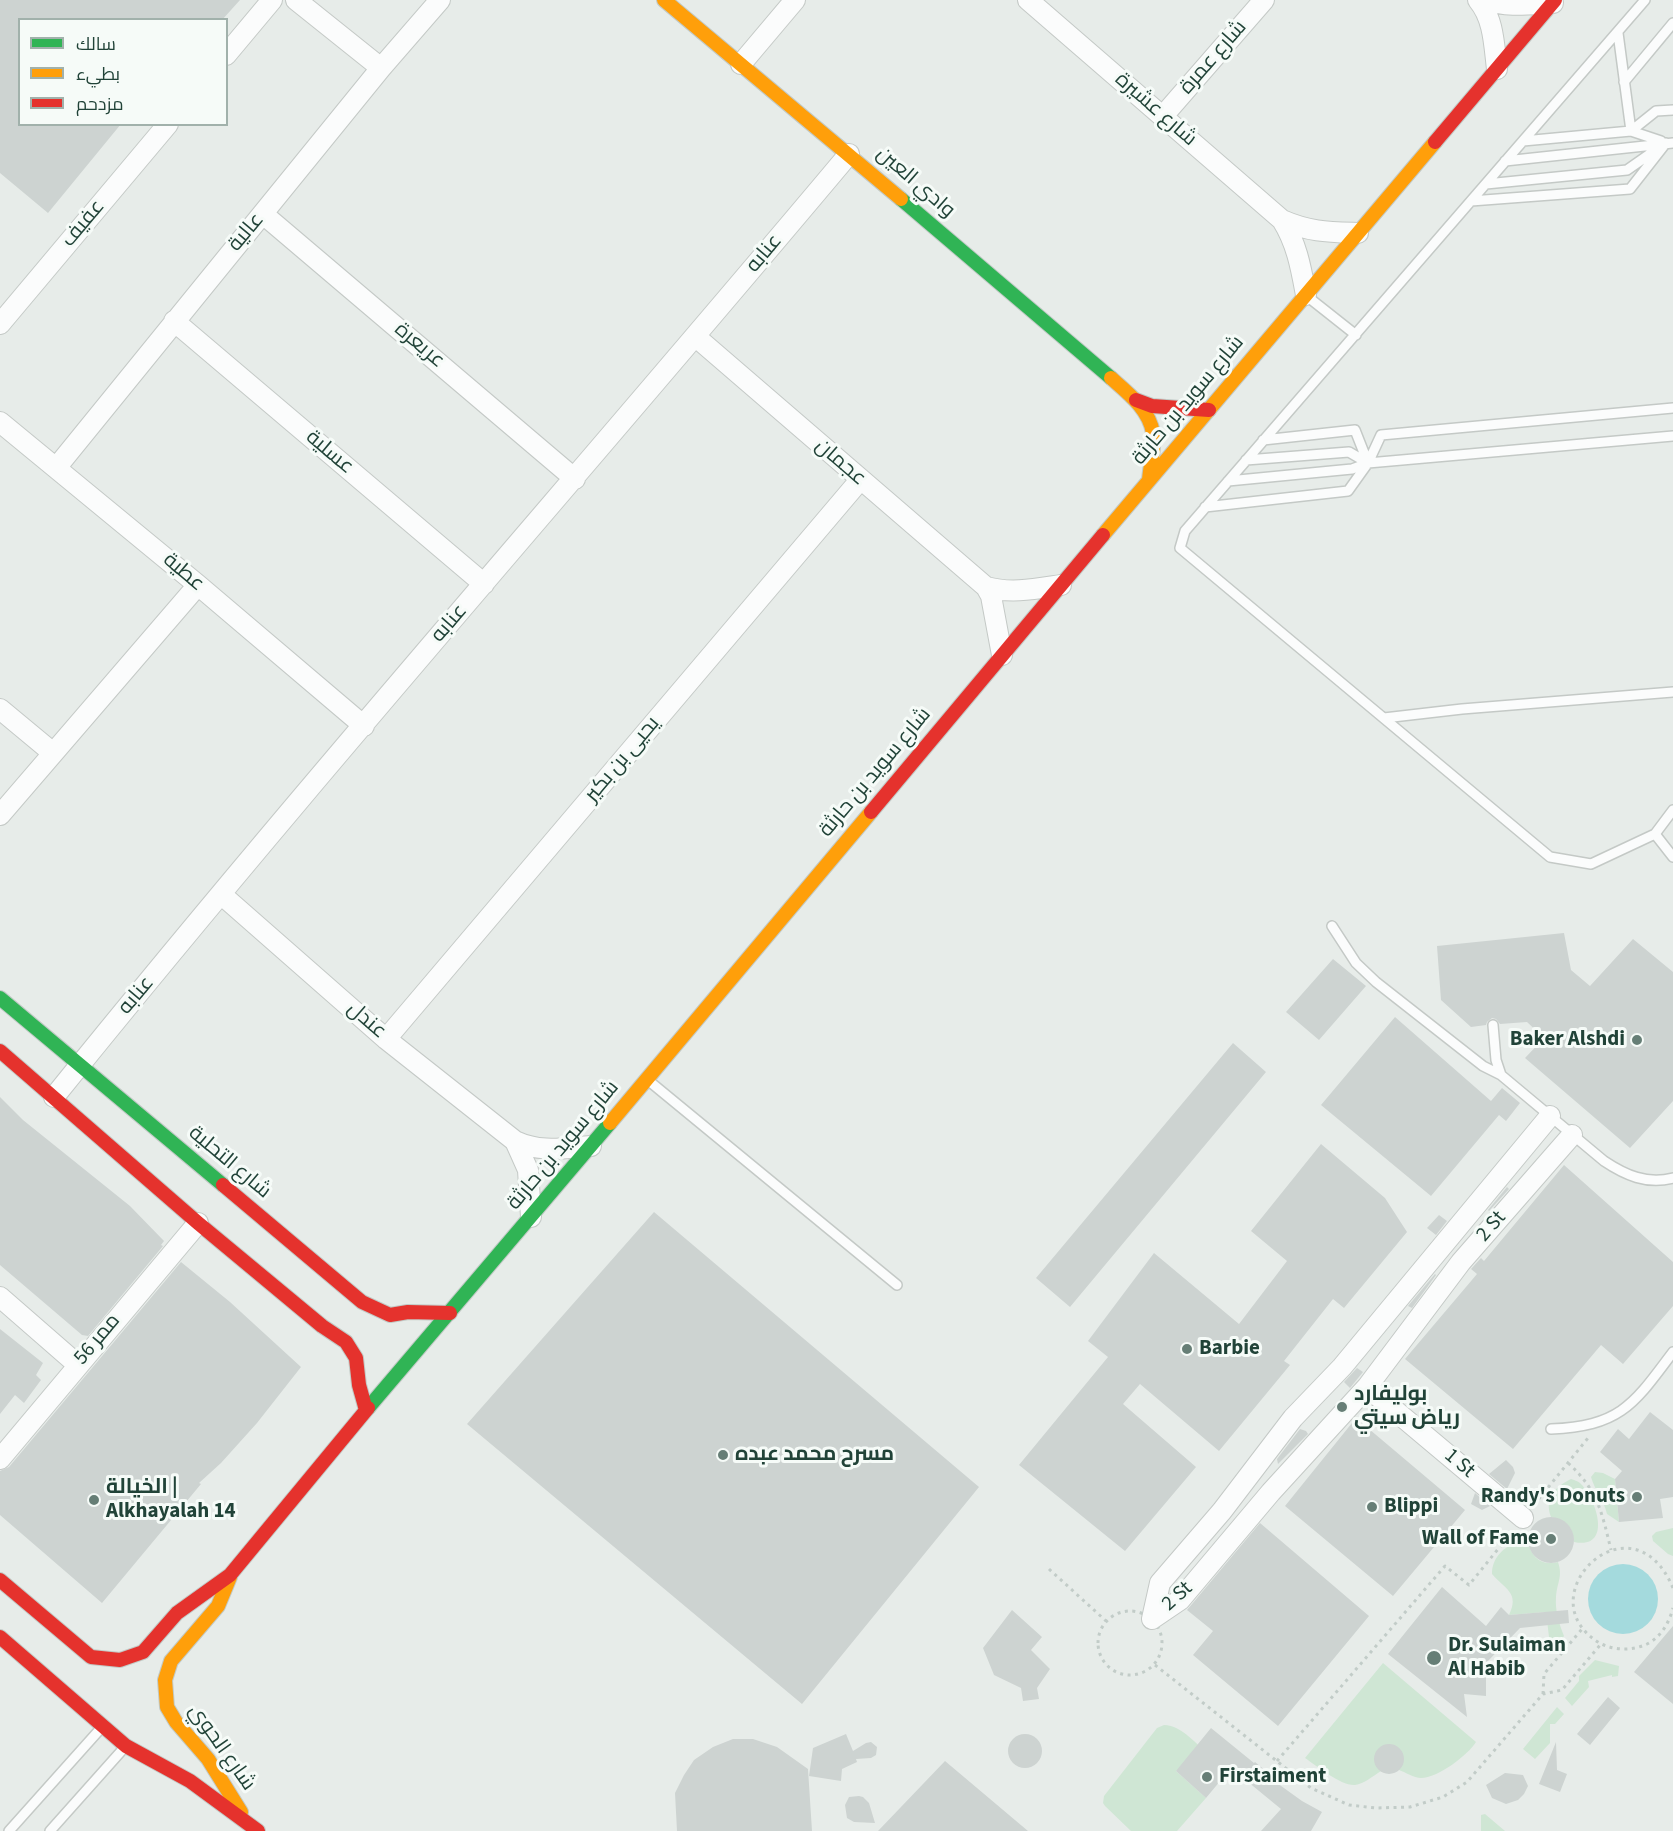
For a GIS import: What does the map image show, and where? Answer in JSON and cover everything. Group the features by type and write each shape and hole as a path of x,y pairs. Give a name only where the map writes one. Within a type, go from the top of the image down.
{"street":[{"path":"228,53 272,0"},
{"path":"296,0 381,68"},
{"name":"عالية","path":"56,468 381,68 440,0"},
{"name":"وادي العين","path":"664,0 849,154 1136,400 1153,433 1149,480"},
{"path":"741,64 795,0"},
{"name":"شارع عشيرة","path":"1028,0 1282,220 1301,229 1358,233"},
{"name":"شارع عمرة","path":"1163,116 1264,0"},
{"path":"1478,0 1486,9 1491,26 1497,69"},
{"path":"1487,0 1510,5 1554,1"},
{"name":"شارع سويد بن حارثة","path":"230,1575 366,1410 591,1146 1554,1"},
{"name":"عفيف","path":"0,324 166,126"},
{"name":"عنابه","path":"54,1097 364,726 849,154"},
{"name":"عريعرة","path":"263,214 575,478"},
{"name":"شارع عشيرة","path":"1282,220 1299,255 1306,295"},
{"name":"عسلية","path":"174,321 484,584"},
{"name":"عجمان","path":"696,337 986,587"},
{"name":"وادي العين","path":"1136,400 1160,408 1209,410"},
{"name":"عطية","path":"0,422 198,585 364,726"},
{"name":"يحيى بن بكير","path":"386,1040 860,480"},
{"path":"0,815 198,585"},
{"path":"986,587 1000,591 1015,591 1061,585"},
{"path":"986,587 992,596 1002,655"},
{"path":"0,709 52,753"},
{"name":"عندل","path":"222,895 386,1040 515,1141 530,1148 544,1150 591,1146"},
{"name":"شارع التحلية","path":"0,998 362,1302 390,1315 408,1312 450,1313"},
{"path":"0,1051 198,1223 322,1326 346,1342 356,1358 359,1385 366,1410"},
{"name":"2 St","path":"1152,1619 1160,1583 1232,1498 1293,1418 1368,1336 1550,1116"},
{"name":"2 St","path":"1152,1619 1180,1600 1252,1514 1367,1387 1468,1254 1572,1135"},
{"name":"عندل","path":"515,1141 528,1170 531,1217"},
{"name":"ممر 56","path":"0,1459 198,1223"},
{"path":"1449,1239 1468,1254"},
{"path":"0,1297 78,1365"},
{"path":"1368,1336 1392,1354"},
{"name":"1 St","path":"1367,1387 1523,1518"},
{"path":"1316,1394 1341,1416"},
{"path":"1232,1498 1252,1514"},
{"path":"0,1580 92,1656 120,1660 143,1652 177,1613 230,1575"},
{"name":"شارع الحوي","path":"230,1575 218,1606 171,1661 165,1680 167,1707 176,1722 208,1759 246,1821"},
{"name":"شارع الحوي","path":"0,1637 126,1746 190,1781 258,1831"}],"lane":[{"path":"1645,0 1205,507 1185,531 1180,548 1550,857 1591,864 1655,834 1673,810"},
{"path":"1624,82 1673,23"},
{"path":"1618,33 1631,131"},
{"path":"1631,131 1656,111 1673,110"},
{"path":"1523,141 1631,131 1670,143"},
{"path":"1505,161 1670,143"},
{"path":"1486,184 1627,170 1670,143"},
{"path":"1471,201 1630,189 1670,143"},
{"path":"1306,295 1356,335"},
{"path":"1205,507 1348,491 1368,463 1381,435 1673,408"},
{"path":"1263,440 1355,430 1368,463"},
{"path":"1228,481 1352,469 1368,463 1673,436"},
{"path":"1246,460 1349,452 1368,463"},
{"path":"1384,718 1462,709 1673,692"},
{"path":"1655,834 1673,857"},
{"path":"1332,926 1356,963 1376,982 1483,1066 1501,1075 1621,1173 1650,1180 1673,1178"},
{"path":"1493,1025 1496,1060 1501,1075"},
{"path":"647,1079 897,1285"},
{"path":"1551,1429 1578,1428 1610,1418 1626,1409 1641,1394 1673,1352"},
{"path":"9,1831 103,1726"},
{"path":"50,1831 126,1746"}],"path":[{"path":"1568,1463 1582,1475 1600,1504 1611,1550"},
{"path":"1673,1588 1667,1573 1657,1561 1643,1552 1627,1549 1611,1550 1596,1557 1584,1568 1576,1582 1574,1598 1576,1614 1583,1628 1601,1644 1617,1649 1633,1649 1648,1644 1661,1634 1670,1620 1673,1608"},
{"path":"1277,1761 1445,1566 1468,1585"},
{"path":"1049,1569 1106,1621"},
{"path":"1124,1611 1134,1611 1152,1619 1162,1636 1163,1646 1161,1656 1155,1665 1138,1675 1128,1676 1109,1668 1102,1660 1098,1650 1100,1630 1106,1621 1124,1611"},
{"path":"1543,1694 1544,1674 1583,1628"},
{"path":"1155,1665 1311,1788 1348,1804 1376,1808 1410,1807 1443,1797 1467,1782 1543,1694 1562,1690 1601,1644"}],"green space":[{"path":"1595,1472 1615,1479 1619,1522 1607,1514 1591,1477"},
{"path":"1571,1479 1579,1482 1586,1490 1596,1511 1598,1531 1594,1538 1586,1542 1574,1542 1568,1525 1551,1517 1549,1510 1552,1494"},
{"path":"1673,1528 1673,1556 1653,1541 1652,1536 1656,1532"},
{"path":"1518,1542 1528,1543 1538,1560 1547,1563 1558,1562 1560,1576 1556,1607 1564,1636 1554,1650 1549,1637 1546,1612 1509,1615 1512,1608 1512,1596 1492,1574 1499,1554"},
{"path":"1595,1660 1619,1666 1618,1676 1612,1677 1612,1675 1588,1681 1589,1687 1572,1706 1565,1698 1579,1681 1579,1676"},
{"path":"1383,1663 1476,1742 1452,1765 1428,1777 1418,1778 1399,1770 1390,1773 1381,1771 1362,1783 1349,1784 1329,1775 1305,1758"},
{"path":"1557,1707 1564,1714 1555,1724 1550,1724 1550,1743 1535,1759 1523,1749"},
{"path":"1164,1725 1183,1732 1211,1757 1176,1771 1206,1798 1177,1831 1131,1831 1105,1806 1104,1796 1157,1728"},
{"path":"1485,1814 1505,1831 1481,1831 1481,1815"}],"water":[{"path":"1623,1564 1636,1567 1648,1574 1655,1586 1658,1599 1655,1612 1648,1624 1636,1631 1623,1634 1610,1631 1598,1624 1591,1612 1588,1599 1591,1586 1598,1574 1610,1567"}],"building":[{"path":"0,0 240,0 224,18 18,18 18,126 119,126 48,213 0,173"},
{"path":"1564,933 1571,970 1590,986 1633,939 1673,972 1673,1101 1630,1148 1525,1058 1544,1038 1527,1022 1500,1024 1492,1018 1486,1025 1471,1027 1441,1000 1437,946"},
{"path":"1333,959 1366,986 1319,1040 1286,1012"},
{"path":"1395,1017 1491,1101 1502,1088 1520,1103 1506,1121 1499,1115 1431,1196 1321,1105"},
{"path":"1233,1043 1266,1072 1070,1307 1036,1278"},
{"path":"0,1097 23,1120 130,1206 164,1241 161,1245 163,1246 88,1336 82,1335 0,1265"},
{"path":"1321,1144 1385,1198 1407,1232 1344,1308 1333,1299 1284,1361 1290,1365 1219,1451 1140,1384 1123,1404 1196,1467 1125,1551 1019,1465 1108,1357 1088,1341 1154,1253 1239,1324 1287,1261 1251,1231"},
{"path":"1564,1165 1673,1262 1673,1306 1623,1364 1601,1345 1513,1449 1405,1359 1477,1274 1471,1269 1481,1258 1484,1261"},
{"path":"1507,1187 1509,1189 1489,1211 1488,1210"},
{"name":"مسرح محمد عبده","path":"654,1212 979,1487 802,1704 467,1424"},
{"path":"1439,1215 1447,1221 1436,1235 1427,1228"},
{"path":"181,1262 230,1302 301,1367 257,1423 221,1463 199,1483 201,1484 102,1603 0,1515 0,1471 9,1467"},
{"path":"1435,1274 1412,1308 1408,1306"},
{"path":"0,1329 43,1363 36,1375 41,1380 24,1403 15,1395 0,1414"},
{"path":"1357,1368 1363,1372 1350,1388 1344,1382"},
{"path":"1650,1412 1673,1430 1673,1497 1660,1499 1663,1518 1619,1522 1615,1479 1622,1471 1600,1452 1618,1429 1629,1439"},
{"path":"1356,1418 1465,1510 1393,1596 1285,1506"},
{"path":"1300,1429 1308,1434 1278,1464 1277,1459"},
{"path":"1506,1460 1515,1473 1507,1489 1489,1474"},
{"path":"1475,1493 1490,1506 1482,1510 1471,1504"},
{"name":"Wall of Fame","path":"1551,1517 1567,1524 1574,1540 1567,1556 1551,1563 1535,1556 1528,1540 1535,1524"},
{"path":"1260,1523 1369,1616 1278,1726 1193,1655 1213,1631 1187,1610"},
{"path":"1442,1587 1486,1626 1501,1607 1509,1615 1568,1610 1569,1623 1520,1628 1486,1663 1486,1696 1464,1694 1467,1717 1388,1654"},
{"path":"1012,1610 1042,1637 1031,1650 1050,1669 1037,1688 1039,1699 1023,1701 1021,1688 994,1675 983,1648"},
{"path":"1673,1626 1673,1704 1634,1672"},
{"path":"1608,1697 1620,1708 1590,1745 1577,1734"},
{"path":"1211,1728 1272,1776 1270,1778 1322,1812 1311,1831 1261,1831 1281,1809 1231,1768 1206,1798 1176,1771"},
{"path":"846,1734 853,1751 871,1742 877,1747 876,1755 871,1758 856,1759 857,1762 842,1769 841,1781 809,1776 813,1748"},
{"path":"1025,1734 1037,1739 1042,1751 1037,1763 1025,1768 1013,1763 1008,1751 1013,1739"},
{"path":"733,1739 753,1739 777,1747 808,1769 812,1831 677,1831 675,1793 684,1775 694,1760 713,1747"},
{"path":"1556,1742 1557,1770 1567,1774 1560,1792 1539,1784"},
{"path":"1389,1744 1399,1749 1404,1759 1399,1769 1389,1774 1379,1769 1374,1759 1379,1749"},
{"path":"945,1761 1028,1831 878,1831"},
{"path":"1505,1773 1523,1775 1528,1786 1518,1800 1506,1804 1492,1798 1486,1785"},
{"path":"859,1796 869,1803 875,1823 854,1822 847,1818 845,1805 849,1797"}],"traffic: fast":[{"path":"901,199 1111,378"},
{"path":"0,998 223,1185"},
{"path":"368,1408 610,1123"}],"traffic: slow":[{"path":"664,0 901,199"},
{"path":"1103,535 1435,142"},
{"path":"1111,378 1137,402 1151,424 1153,444 1149,480"},
{"path":"610,1123 871,812"},
{"path":"230,1577 218,1606 171,1661 165,1680 167,1707 176,1722 208,1759 241,1812"}],"traffic: jam":[{"path":"1435,142 1555,0"},
{"path":"1136,400 1152,406 1209,410"},
{"path":"871,812 1103,535"},
{"path":"0,1051 198,1223 322,1326 346,1342 356,1358 359,1385 366,1410"},
{"path":"223,1185 362,1302 390,1315 408,1312 450,1313"},
{"path":"0,1580 91,1657 120,1660 143,1652 177,1613 230,1575 368,1408"},
{"path":"0,1637 126,1746 190,1781 258,1831"}],"place":[{"name":"Baker Alshdi","path":"1637,1040"},
{"name":"Barbie","path":"1187,1349"},
{"name":"بوليفارد رياض سيتي","path":"1342,1407"},
{"name":"مسرح محمد عبده","path":"723,1455"},
{"name":"Randy's Donuts","path":"1637,1497"},
{"name":"الخيالة | Alkhayalah 14","path":"94,1500"},
{"name":"Blippi","path":"1372,1507"},
{"name":"Wall of Fame","path":"1551,1539"},
{"name":"Dr. Sulaiman Al Habib","path":"1434,1658"},
{"name":"Firstaiment","path":"1207,1777"}]}
